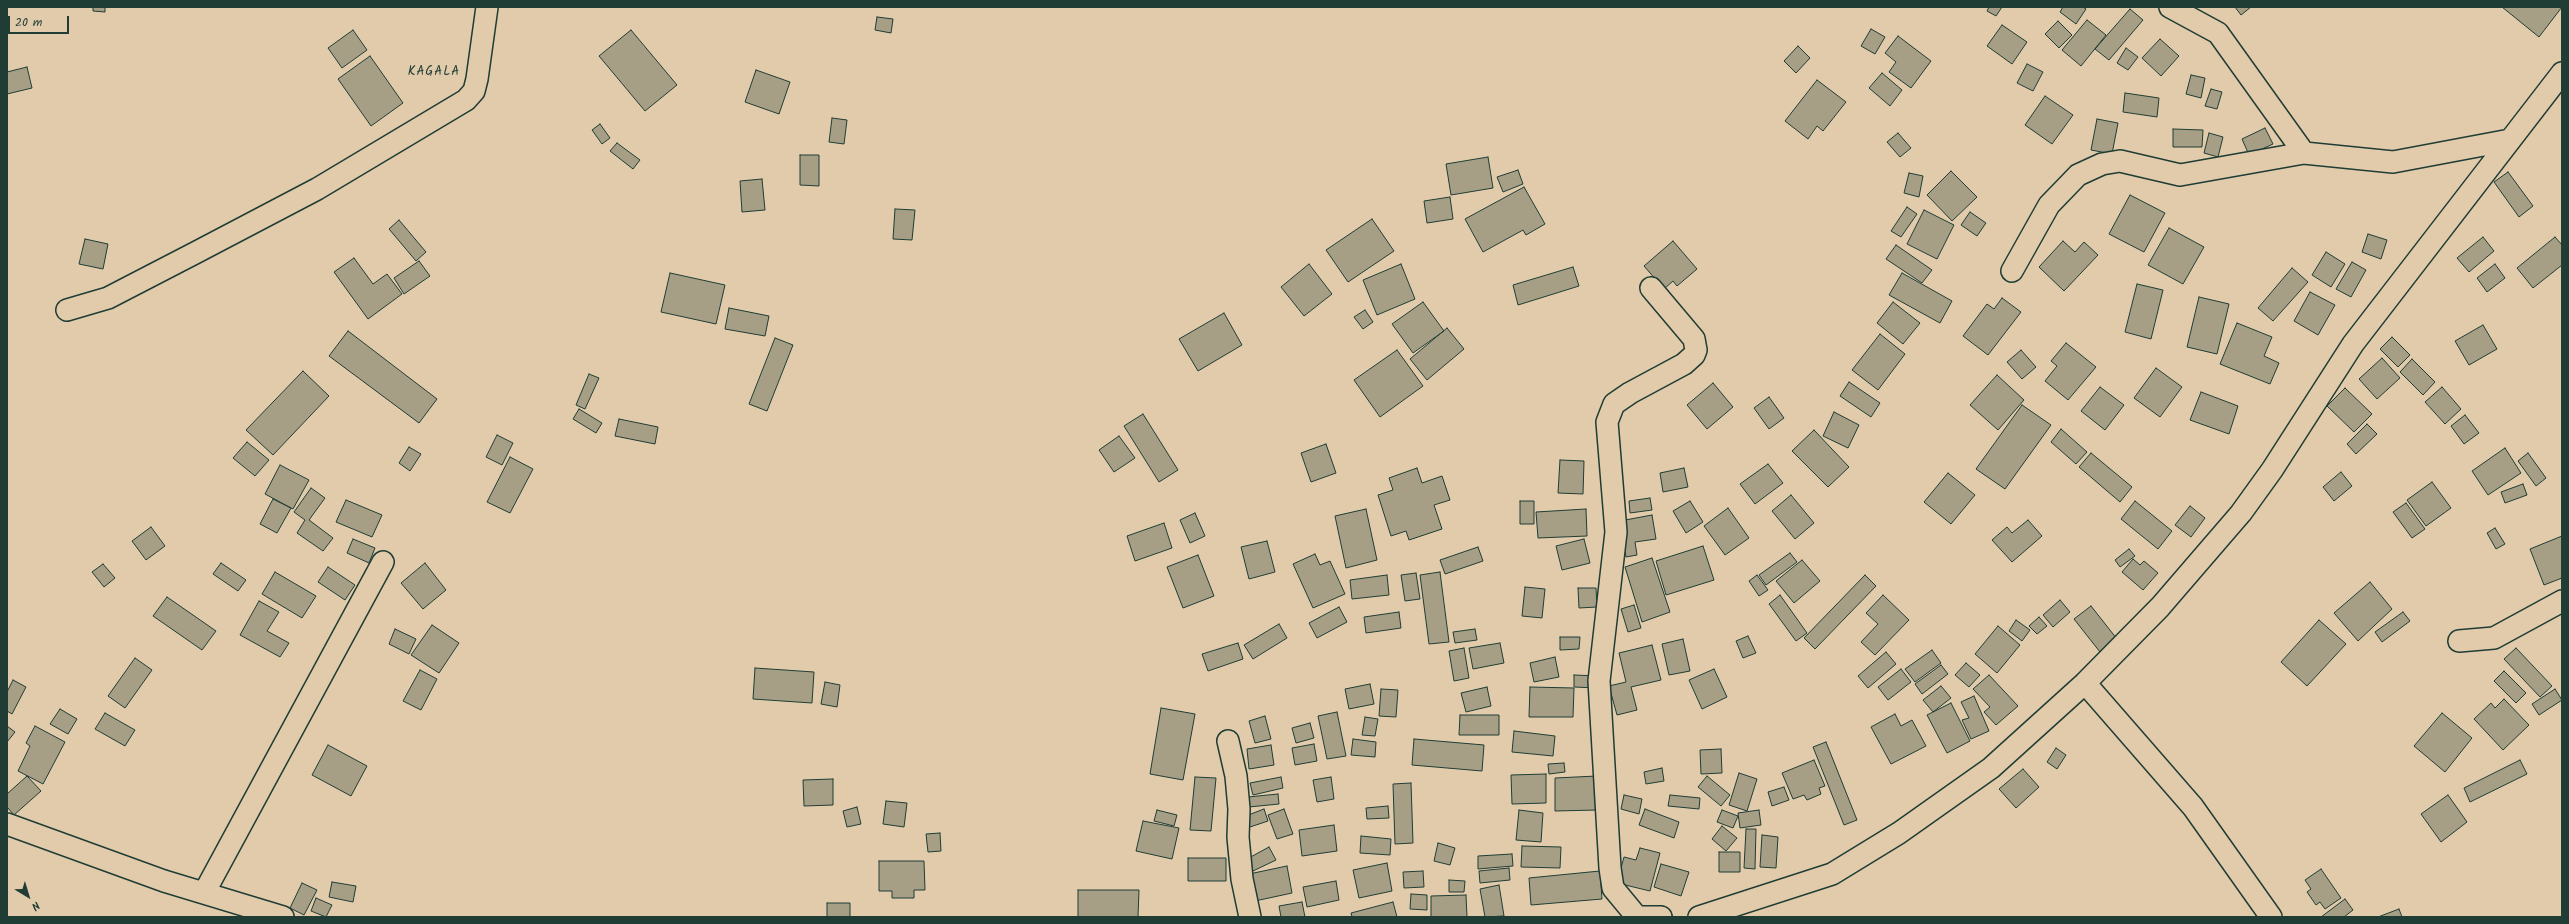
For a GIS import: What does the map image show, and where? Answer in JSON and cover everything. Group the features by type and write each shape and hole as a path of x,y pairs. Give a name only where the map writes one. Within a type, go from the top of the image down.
{"street":[{"path":"67,310 108,298 316,189 466,100 474,91 477,79 487,7"},
{"path":"2170,7 2218,33 2304,152"},
{"path":"1698,917 1839,870 1899,833 1991,768 2085,683 2160,607 2241,513 2272,470 2353,344 2562,73"},
{"path":"2012,271 2049,205 2078,175 2102,164 2120,161 2180,175 2304,152 2393,162 2510,140"},
{"path":"1651,288 1694,339 1696,350 1694,355 1684,364 1630,393 1614,404 1607,422 1616,532 1599,681 1610,868 1613,888 1636,917 1661,917"},
{"path":"204,893 383,562"},
{"path":"2459,641 2494,638 2562,601"},
{"path":"2085,683 2193,807 2271,917"},
{"path":"1228,740 1236,776 1241,872 1250,917"},
{"path":"7,824 204,893 283,917"}],"building":[{"path":"93,7 105,7 105,12 93,11"},
{"path":"1989,7 2002,7 1996,16 1987,11"},
{"path":"2063,7 2083,7 2086,9 2076,24 2060,12"},
{"path":"2235,7 2251,7 2241,15"},
{"path":"2502,7 2562,7 2539,37"},
{"path":"2130,9 2143,20 2109,60 2095,49"},
{"path":"877,17 893,19 891,33 875,30"},
{"path":"2087,20 2106,35 2081,66 2062,50"},
{"path":"2058,21 2072,35 2059,48 2045,34"},
{"path":"2002,25 2027,42 2012,64 1987,46"},
{"path":"1871,29 1885,37 1875,54 1861,46"},
{"path":"353,30 367,50 342,68 328,48"},
{"path":"631,30 677,85 645,111 599,56"},
{"path":"1898,36 1931,61 1911,88 1889,72 1896,62 1885,53"},
{"path":"2160,39 2179,56 2161,76 2142,58"},
{"path":"1798,46 1810,58 1796,73 1784,61"},
{"path":"2126,48 2138,57 2128,70 2117,63"},
{"path":"370,56 403,103 371,126 338,79"},
{"path":"2027,64 2043,72 2033,91 2017,83"},
{"path":"27,67 32,88 7,94 7,72"},
{"path":"756,70 790,82 779,114 745,102"},
{"path":"1882,73 1902,90 1890,106 1869,88"},
{"path":"2191,75 2205,78 2201,98 2186,94"},
{"path":"1817,80 1846,102 1823,131 1817,126 1808,139 1785,121"},
{"path":"2211,89 2222,92 2217,109 2205,106"},
{"path":"2125,93 2159,98 2157,117 2123,112"},
{"path":"2045,96 2073,115 2052,144 2025,125"},
{"path":"832,118 847,120 844,144 829,142"},
{"path":"2097,119 2118,123 2112,154 2091,150"},
{"path":"600,124 610,138 602,144 592,130"},
{"path":"2265,128 2273,144 2249,155 2242,139"},
{"path":"2173,129 2203,130 2202,147 2173,147"},
{"path":"1898,133 1911,148 1900,157 1887,142"},
{"path":"2209,133 2223,137 2218,157 2204,153"},
{"path":"617,143 640,160 633,169 610,151"},
{"path":"800,155 819,155 819,186 800,185"},
{"path":"1488,157 1493,188 1451,195 1446,164"},
{"path":"1518,170 1523,184 1503,192 1497,177"},
{"path":"1951,171 1977,197 1952,221 1927,195"},
{"path":"2508,172 2533,206 2519,217 2494,182"},
{"path":"1909,173 1923,176 1919,197 1904,193"},
{"path":"762,179 765,210 742,212 740,181"},
{"path":"1524,187 1545,224 1526,235 1523,230 1483,252 1465,219"},
{"path":"2130,195 2165,213 2144,252 2109,234"},
{"path":"1450,197 1453,219 1427,223 1424,201"},
{"path":"1907,207 1917,214 1901,237 1891,231"},
{"path":"895,209 915,210 912,240 893,239"},
{"path":"1924,210 1954,225 1937,259 1907,244"},
{"path":"1970,212 1986,223 1977,236 1961,225"},
{"path":"1372,219 1394,251 1348,282 1326,250"},
{"path":"399,220 426,252 416,261 389,229"},
{"path":"2169,228 2204,247 2183,284 2148,265"},
{"path":"2368,234 2387,240 2381,259 2362,252"},
{"path":"2483,237 2494,251 2469,272 2457,258"},
{"path":"2555,237 2562,245 2562,265 2533,288 2517,268"},
{"path":"85,239 108,244 103,269 79,264"},
{"path":"1673,241 1697,269 1677,286 1673,281 1664,289 1644,266"},
{"path":"2063,241 2075,252 2084,242 2098,255 2064,291 2039,267"},
{"path":"1896,245 1932,270 1922,283 1886,259"},
{"path":"2326,252 2345,264 2331,287 2312,275"},
{"path":"354,258 373,284 387,274 402,294 368,319 334,272"},
{"path":"419,261 430,276 404,294 394,278"},
{"path":"2352,262 2366,270 2351,297 2336,289"},
{"path":"1309,264 1332,294 1304,316 1281,287"},
{"path":"1401,264 1415,299 1377,315 1363,280"},
{"path":"2495,264 2505,278 2487,292 2477,278"},
{"path":"1573,267 1579,286 1518,305 1513,285"},
{"path":"2292,268 2308,282 2273,321 2258,308"},
{"path":"670,273 725,285 716,324 661,312"},
{"path":"1902,273 1952,301 1940,323 1889,295"},
{"path":"2137,284 2163,290 2151,339 2125,332"},
{"path":"2310,292 2335,305 2318,335 2294,321"},
{"path":"2199,297 2229,304 2217,354 2187,347"},
{"path":"2002,298 2021,312 1988,355 1963,336 1987,304 1994,309"},
{"path":"1423,302 1444,331 1413,353 1392,324"},
{"path":"1893,302 1920,323 1903,344 1877,323"},
{"path":"729,308 769,316 765,336 725,329"},
{"path":"1365,310 1373,322 1363,329 1354,317"},
{"path":"1224,313 1242,345 1198,371 1179,339"},
{"path":"2237,323 2272,337 2264,356 2279,363 2270,384 2220,364"},
{"path":"2483,325 2497,349 2469,365 2455,341"},
{"path":"1447,328 1464,349 1427,380 1410,359"},
{"path":"348,331 437,399 419,423 329,356"},
{"path":"1880,334 1905,354 1878,390 1852,370"},
{"path":"2392,337 2410,355 2398,367 2380,349"},
{"path":"775,338 793,345 767,411 749,404"},
{"path":"2066,343 2096,367 2068,400 2045,381 2057,366 2051,361"},
{"path":"1397,350 1423,386 1380,417 1354,380"},
{"path":"2021,350 2036,367 2022,379 2007,362"},
{"path":"2382,358 2400,378 2377,399 2359,379"},
{"path":"2412,359 2435,382 2423,395 2400,372"},
{"path":"2156,368 2182,387 2160,417 2134,398"},
{"path":"303,371 329,396 273,455 246,430"},
{"path":"589,374 599,378 585,409 576,405"},
{"path":"1997,375 2024,400 1998,430 1970,405"},
{"path":"1849,382 1880,403 1871,417 1840,396"},
{"path":"1713,383 1733,407 1707,429 1687,405"},
{"path":"2100,387 2124,405 2105,430 2081,411"},
{"path":"2442,387 2461,409 2445,424 2425,402"},
{"path":"2345,388 2372,414 2354,432 2327,406"},
{"path":"2201,392 2238,406 2229,434 2190,420"},
{"path":"1769,397 1784,418 1769,429 1754,408"},
{"path":"2022,405 2051,425 2005,489 1976,469"},
{"path":"579,409 602,423 596,433 573,419"},
{"path":"1834,412 1859,425 1848,448 1823,436"},
{"path":"1143,414 1178,470 1159,482 1124,426"},
{"path":"2465,415 2479,433 2464,444 2451,426"},
{"path":"619,419 658,427 655,444 615,436"},
{"path":"2367,424 2377,434 2356,454 2347,444"},
{"path":"2061,429 2087,452 2076,464 2051,442"},
{"path":"1814,430 1849,467 1828,487 1792,451"},
{"path":"497,435 513,443 502,465 486,457"},
{"path":"1119,436 1135,458 1114,472 1099,450"},
{"path":"247,442 269,460 255,476 233,458"},
{"path":"1326,444 1336,473 1311,482 1301,453"},
{"path":"409,447 421,454 410,471 399,463"},
{"path":"2505,448 2521,473 2488,495 2472,471"},
{"path":"2091,453 2132,487 2120,502 2079,467"},
{"path":"2528,453 2546,478 2536,486 2518,461"},
{"path":"510,457 533,469 510,513 487,502"},
{"path":"1560,460 1584,461 1583,494 1558,493"},
{"path":"1768,464 1783,483 1755,504 1740,484"},
{"path":"280,465 309,480 293,509 265,494"},
{"path":"1417,468 1422,483 1442,476 1450,500 1434,505 1442,529 1409,540 1406,531 1391,536 1378,495 1393,490 1389,478"},
{"path":"1684,468 1688,487 1663,492 1660,473"},
{"path":"2341,472 2352,486 2334,501 2323,487"},
{"path":"1948,473 1975,495 1951,524 1924,502"},
{"path":"2432,482 2451,508 2426,526 2407,500"},
{"path":"2523,484 2527,495 2505,503 2501,492"},
{"path":"311,488 325,498 309,520 333,538 323,551 297,533 305,520 294,512"},
{"path":"1791,495 1814,523 1795,539 1772,511"},
{"path":"1650,498 1652,510 1630,513 1629,501"},
{"path":"273,499 291,508 277,533 260,524"},
{"path":"346,500 382,515 372,537 336,522"},
{"path":"1520,501 1534,501 1534,524 1520,524"},
{"path":"1690,501 1703,522 1686,533 1673,511"},
{"path":"2135,501 2172,531 2158,549 2121,519"},
{"path":"2406,503 2425,529 2412,538 2393,512"},
{"path":"2190,506 2205,518 2191,537 2175,525"},
{"path":"1728,508 1749,538 1725,555 1704,526"},
{"path":"1366,509 1377,560 1346,568 1335,516"},
{"path":"1586,509 1587,536 1538,538 1536,512"},
{"path":"1195,513 1205,536 1190,543 1180,520"},
{"path":"1652,515 1656,539 1635,542 1637,555 1626,557 1620,521"},
{"path":"2028,520 2042,536 2012,562 1992,540 2007,527 2012,533"},
{"path":"1164,523 1172,548 1135,561 1127,536"},
{"path":"151,527 165,546 146,560 132,541"},
{"path":"2495,528 2505,544 2496,549 2487,533"},
{"path":"2562,536 2562,578 2544,585 2530,549"},
{"path":"353,539 375,548 369,563 347,553"},
{"path":"1584,539 1590,563 1562,570 1556,546"},
{"path":"1267,541 1275,572 1249,579 1241,547"},
{"path":"1703,546 1714,580 1666,595 1656,561"},
{"path":"1478,547 1483,561 1445,574 1440,560"},
{"path":"2129,549 2135,556 2120,567 2115,560"},
{"path":"1790,553 1797,562 1766,585 1759,575"},
{"path":"1315,554 1320,565 1330,561 1345,594 1313,608 1293,564"},
{"path":"1198,555 1214,596 1183,608 1167,567"},
{"path":"1652,558 1670,612 1642,622 1625,567"},
{"path":"2133,559 2140,565 2144,561 2158,573 2143,590 2122,572"},
{"path":"1802,560 1820,581 1794,603 1776,581"},
{"path":"221,563 246,580 238,591 213,574"},
{"path":"425,563 446,590 423,609 401,583"},
{"path":"103,564 115,578 104,587 92,572"},
{"path":"328,567 355,585 345,600 318,582"},
{"path":"275,572 316,596 302,618 262,594"},
{"path":"1440,572 1449,642 1429,644 1420,575"},
{"path":"1416,573 1420,599 1405,601 1401,575"},
{"path":"1387,575 1389,595 1352,599 1350,580"},
{"path":"1757,575 1768,590 1759,596 1749,581"},
{"path":"1865,575 1876,586 1815,649 1804,638"},
{"path":"2370,582 2392,609 2358,641 2334,613"},
{"path":"1525,587 1545,589 1542,618 1522,616"},
{"path":"1578,588 1596,588 1597,607 1579,608"},
{"path":"1780,595 1807,633 1796,641 1769,604"},
{"path":"1883,595 1909,620 1875,655 1861,642 1878,624 1866,613"},
{"path":"167,597 216,631 202,650 153,616"},
{"path":"2060,600 2070,612 2053,627 2043,615"},
{"path":"259,601 279,612 267,631 289,643 280,657 240,635"},
{"path":"1634,605 1641,628 1628,632 1621,609"},
{"path":"2091,606 2117,639 2100,652 2074,619"},
{"path":"1339,607 1347,622 1317,638 1309,623"},
{"path":"1399,612 1401,628 1366,633 1364,617"},
{"path":"2403,612 2410,621 2382,642 2375,632"},
{"path":"2039,617 2047,626 2037,634 2029,626"},
{"path":"2016,620 2030,630 2022,641 2009,631"},
{"path":"2319,620 2346,644 2307,686 2281,662"},
{"path":"1279,624 1287,638 1253,659 1244,645"},
{"path":"432,625 459,643 439,673 411,655"},
{"path":"1998,626 2020,645 1997,673 1975,654"},
{"path":"395,629 416,639 409,654 389,644"},
{"path":"1475,629 1477,640 1455,643 1453,632"},
{"path":"1748,636 1756,653 1743,658 1736,641"},
{"path":"1560,637 1580,637 1579,649 1560,650"},
{"path":"1683,639 1690,671 1669,675 1662,644"},
{"path":"1238,643 1243,659 1208,671 1202,654"},
{"path":"1500,643 1504,663 1473,669 1469,648"},
{"path":"1652,645 1661,680 1631,687 1637,710 1617,715 1609,686 1626,682 1619,653"},
{"path":"1464,648 1469,678 1454,681 1449,651"},
{"path":"2516,648 2552,686 2540,697 2504,659"},
{"path":"1932,650 1941,663 1915,682 1905,669"},
{"path":"1886,652 1896,664 1868,688 1858,676"},
{"path":"1555,657 1559,677 1534,682 1530,663"},
{"path":"135,658 152,670 125,708 108,696"},
{"path":"1966,663 1980,675 1969,687 1955,675"},
{"path":"1941,665 1948,674 1922,694 1915,684"},
{"path":"755,668 814,672 812,703 753,699"},
{"path":"1714,669 1727,697 1702,709 1689,680"},
{"path":"1901,669 1911,682 1888,700 1878,687"},
{"path":"420,670 437,679 421,710 403,701"},
{"path":"2504,671 2526,693 2516,703 2494,681"},
{"path":"1574,675 1597,676 1597,688 1574,687"},
{"path":"1989,675 2018,706 1996,725 1984,712 1990,707 1973,689"},
{"path":"13,680 26,687 12,714 7,711 7,692"},
{"path":"825,682 840,685 837,707 821,704"},
{"path":"1370,684 1374,704 1349,709 1345,689"},
{"path":"1941,686 1951,698 1933,712 1923,700"},
{"path":"1487,687 1491,706 1466,712 1461,693"},
{"path":"1530,687 1574,688 1573,717 1529,717"},
{"path":"1381,689 1398,690 1396,717 1379,716"},
{"path":"2555,689 2562,700 2539,715 2532,704"},
{"path":"1974,696 1989,731 1971,739 1962,720 1969,718 1961,702"},
{"path":"2504,699 2529,725 2503,750 2474,719 2491,703 2495,708"},
{"path":"1951,703 1970,741 1947,753 1927,715"},
{"path":"1161,708 1195,714 1183,780 1150,774"},
{"path":"60,709 77,719 68,734 50,724"},
{"path":"1337,712 1346,756 1327,759 1318,716"},
{"path":"105,713 135,730 125,746 95,729"},
{"path":"2442,713 2472,738 2445,772 2414,746"},
{"path":"1895,714 1901,726 1912,720 1926,746 1891,764 1871,727"},
{"path":"1460,715 1499,715 1499,735 1459,735"},
{"path":"1265,716 1271,739 1255,743 1249,721"},
{"path":"1365,717 1378,719 1375,736 1362,735"},
{"path":"1310,723 1314,738 1296,743 1292,728"},
{"path":"7,726 15,732 7,742"},
{"path":"35,726 65,742 43,784 18,771 30,746 26,743"},
{"path":"1514,731 1555,736 1553,756 1512,752"},
{"path":"1353,739 1376,742 1375,757 1351,755"},
{"path":"1414,739 1484,745 1482,771 1412,765"},
{"path":"1826,742 1857,820 1844,825 1813,747"},
{"path":"1314,744 1317,761 1295,765 1292,748"},
{"path":"328,745 367,766 351,796 312,775"},
{"path":"1271,745 1274,765 1249,769 1247,749"},
{"path":"2056,748 2066,755 2057,769 2047,762"},
{"path":"1721,749 1722,773 1701,774 1700,750"},
{"path":"1814,760 1825,786 1819,788 1821,794 1807,800 1804,795 1793,799 1782,773"},
{"path":"2520,760 2527,774 2470,802 2464,788"},
{"path":"1564,763 1565,772 1549,774 1548,764"},
{"path":"1662,768 1664,781 1646,784 1644,772"},
{"path":"2023,769 2039,787 2016,808 1999,789"},
{"path":"1739,773 1757,779 1747,811 1729,805"},
{"path":"1546,774 1546,803 1512,804 1511,775"},
{"path":"27,776 41,791 14,815 7,807 7,794"},
{"path":"1597,776 1597,810 1555,811 1555,778"},
{"path":"1707,776 1730,795 1721,806 1698,787"},
{"path":"1195,777 1216,778 1211,831 1190,830"},
{"path":"1281,777 1283,788 1253,795 1250,783"},
{"path":"1331,777 1334,799 1317,802 1313,780"},
{"path":"833,779 833,805 804,806 803,780"},
{"path":"1411,783 1413,843 1395,844 1393,784"},
{"path":"1784,787 1789,800 1772,806 1768,792"},
{"path":"1278,794 1279,804 1249,807 1248,797"},
{"path":"1624,795 1642,799 1639,814 1621,809"},
{"path":"1670,795 1700,798 1699,809 1668,806"},
{"path":"2448,795 2467,822 2441,842 2421,814"},
{"path":"886,801 907,803 904,827 883,824"},
{"path":"1388,806 1389,818 1367,819 1366,808"},
{"path":"857,807 861,824 847,827 843,811"},
{"path":"1264,809 1268,821 1247,828 1243,817"},
{"path":"1284,809 1293,834 1277,839 1268,815"},
{"path":"1645,809 1679,822 1674,838 1639,825"},
{"path":"1157,810 1177,815 1174,826 1154,821"},
{"path":"1519,810 1543,813 1541,842 1516,840"},
{"path":"1722,810 1738,816 1733,828 1717,822"},
{"path":"1759,810 1761,825 1740,828 1738,813"},
{"path":"1143,821 1179,828 1172,859 1136,851"},
{"path":"1334,825 1337,851 1302,856 1299,830"},
{"path":"1722,826 1737,838 1726,851 1712,839"},
{"path":"1746,829 1756,829 1755,869 1744,868"},
{"path":"940,833 941,851 928,852 926,834"},
{"path":"1762,835 1778,837 1776,868 1760,867"},
{"path":"1361,836 1391,839 1390,855 1360,853"},
{"path":"1438,843 1455,848 1450,865 1434,861"},
{"path":"1522,846 1561,847 1560,868 1521,867"},
{"path":"1269,847 1276,860 1253,871 1247,859"},
{"path":"1640,848 1660,853 1650,891 1617,883 1624,857 1636,860"},
{"path":"1719,852 1740,852 1740,872 1719,872"},
{"path":"1512,854 1513,866 1478,869 1478,856"},
{"path":"1188,858 1226,858 1226,881 1188,881"},
{"path":"879,861 924,861 925,890 914,890 914,898 892,898 892,891 879,891"},
{"path":"1387,863 1392,891 1359,898 1353,870"},
{"path":"1661,864 1689,872 1681,896 1654,887"},
{"path":"1287,866 1292,893 1255,901 1249,874"},
{"path":"1509,868 1510,880 1480,883 1479,871"},
{"path":"2321,869 2341,898 2325,909 2320,902 2316,905 2307,892 2311,889 2305,880"},
{"path":"1423,871 1424,887 1404,888 1403,872"},
{"path":"1600,871 1602,899 1531,905 1529,878"},
{"path":"1449,880 1465,881 1464,892 1449,892"},
{"path":"1336,881 1339,900 1307,907 1303,887"},
{"path":"332,882 356,886 353,902 329,897"},
{"path":"302,883 317,890 304,915 290,908"},
{"path":"1499,885 1504,916 1485,917 1480,889"},
{"path":"1078,890 1139,890 1138,917 1078,917"},
{"path":"1411,894 1427,895 1427,910 1410,909"},
{"path":"1466,895 1467,917 1431,917 1431,896"},
{"path":"316,898 332,905 326,917 311,911"},
{"path":"2345,899 2353,910 2344,917 2321,917"},
{"path":"1302,902 1305,917 1281,917 1279,906"},
{"path":"1393,902 1397,917 1352,917 1351,913"},
{"path":"827,903 850,903 850,917 827,917"},
{"path":"2399,909 2402,917 2378,917"}],"district":[{"name":"KAGALA","path":"434,73"}]}
